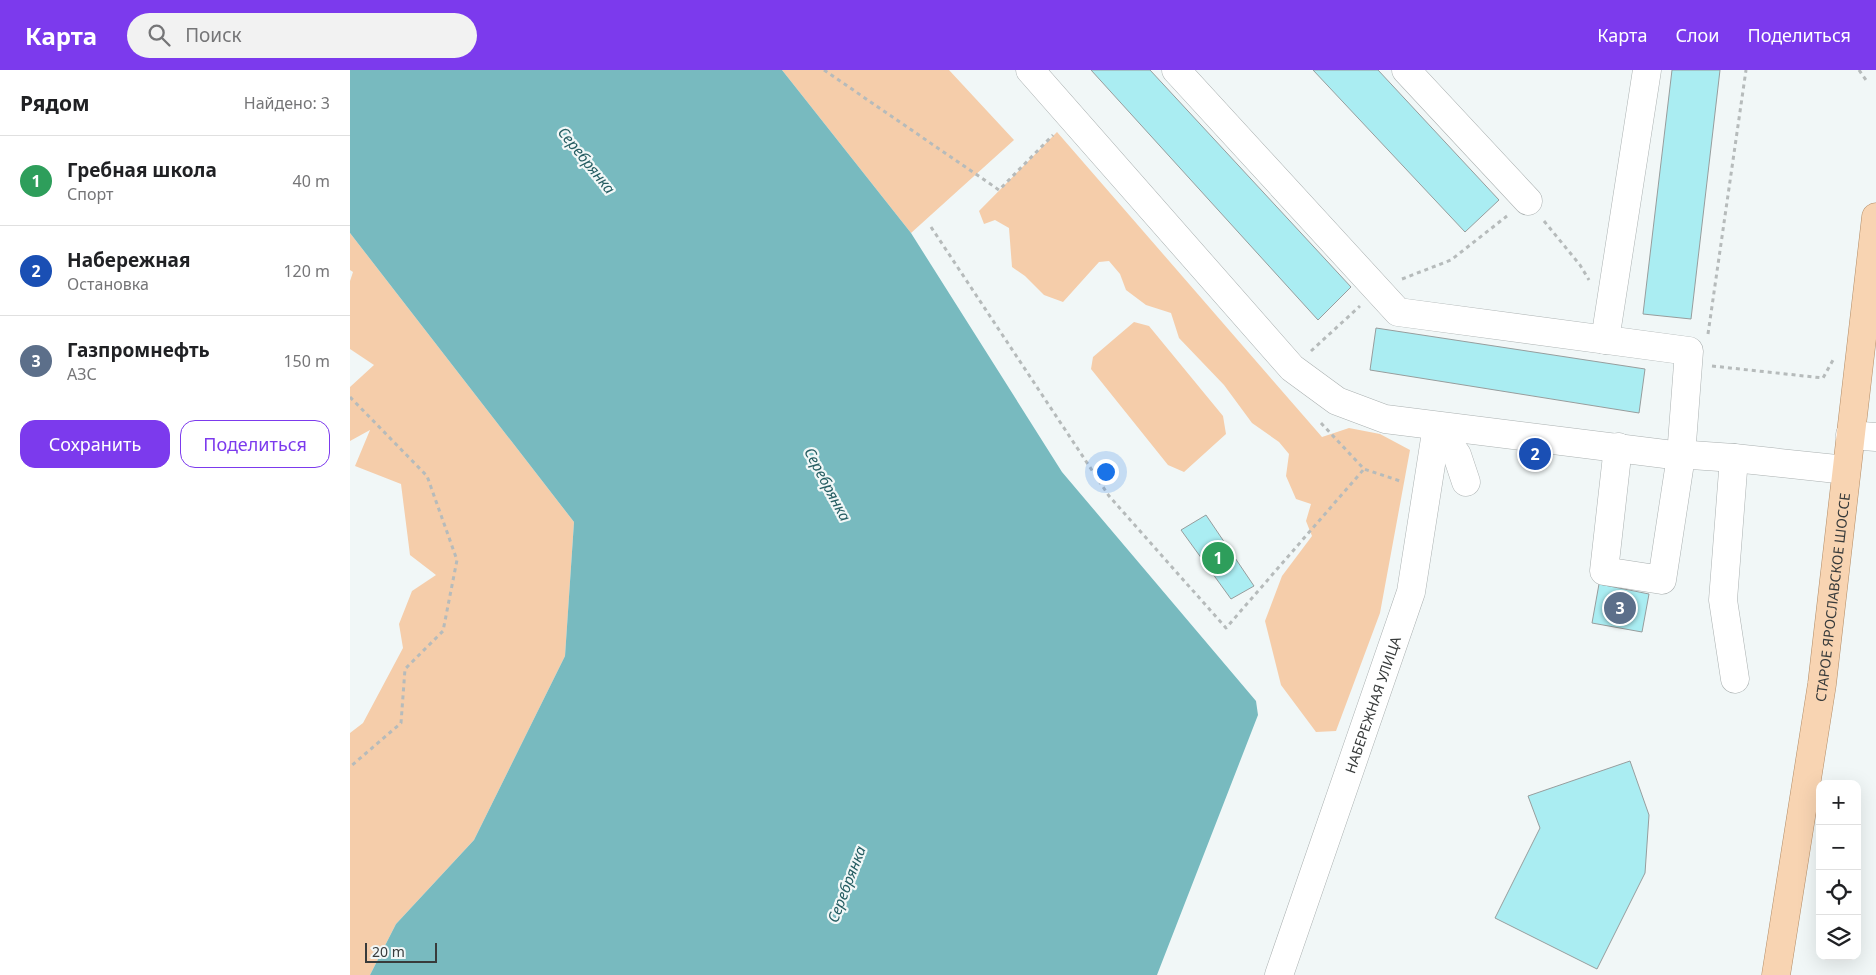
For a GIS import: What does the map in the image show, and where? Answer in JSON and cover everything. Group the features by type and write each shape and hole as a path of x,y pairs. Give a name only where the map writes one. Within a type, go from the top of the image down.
{"main road":[{"name":"СТАРОЕ ЯРОСЛАВСКОЕ ШОССЕ","path":"1776,975 1822,684 1846,470 1863,436 1876,217"}],"street":[{"path":"1176,70 1398,312 1690,350 1681,456 1662,580 1604,572 1618,447"},
{"path":"1406,70 1528,201"},
{"path":"1605,340 1647,70"},
{"path":"1042,74 1292,368 1337,400 1386,419 1681,456 1734,458 1846,470"},
{"path":"1437,426 1458,455 1466,482"},
{"name":"НАБЕРЕЖНАЯ УЛИЦА","path":"1278,975 1411,592 1437,426"},
{"path":"1734,458 1723,600 1735,680"}],"path":[{"path":"1708,336 1746,70"},
{"path":"1859,70 1866,80"},
{"path":"826,71 999,190 1057,132"},
{"path":"1308,355 1377,290 1451,260 1528,201 1580,266 1610,314"},
{"path":"931,227 1109,496 1226,628 1364,470"},
{"path":"1704,365 1823,378 1833,360"},
{"path":"350,397 427,476 457,560 444,631 405,669 401,723 350,767"},
{"path":"1318,420 1364,470 1427,490"}],"shaded area":[{"path":"782,70 949,70 1014,140 911,233"},
{"path":"1057,132 1322,437 1349,428 1380,434 1410,450 1380,613 1336,731 1316,732 1281,685 1265,621 1282,576 1312,536 1306,521 1311,504 1296,499 1286,476 1289,454 1279,442 1252,423 1224,385 1179,338 1171,313 1146,305 1126,290 1120,274 1109,261 1099,262 1063,302 1044,295 1025,276 1012,267 1009,228 995,220 984,224 979,211"},
{"path":"350,233 574,522 565,656 474,840 396,924 370,975 350,975 350,733 363,723 403,648 399,624 412,591 436,575 410,555 401,484 355,466 370,430 350,441 350,387 374,365 350,349 350,281 353,272 350,270"},
{"path":"1134,322 1149,326 1223,416 1226,434 1184,472 1168,465 1091,369 1093,357"}],"water":[{"name":"Серебрянка","path":"350,70 782,70 911,233 1062,472 1256,701 1258,715 1157,975 370,975 396,924 474,840 565,656 574,522 350,233"}],"building":[{"path":"1091,70 1150,70 1351,287 1318,320"},
{"path":"1313,70 1378,70 1499,200 1465,232"},
{"path":"1672,70 1720,70 1691,319 1643,314"},
{"path":"1376,328 1645,369 1639,413 1370,370"},
{"path":"1206,515 1254,586 1231,599 1181,530"},
{"path":"1599,584 1649,594 1642,632 1592,623"},
{"path":"1630,761 1649,815 1645,873 1597,969 1495,918 1540,828 1528,796"}],"place":[{"name":"Набережная","path":"1535,454"},
{"name":"Гребная школа","path":"1218,558"},
{"name":"Газпромнефть","path":"1620,608"}]}
